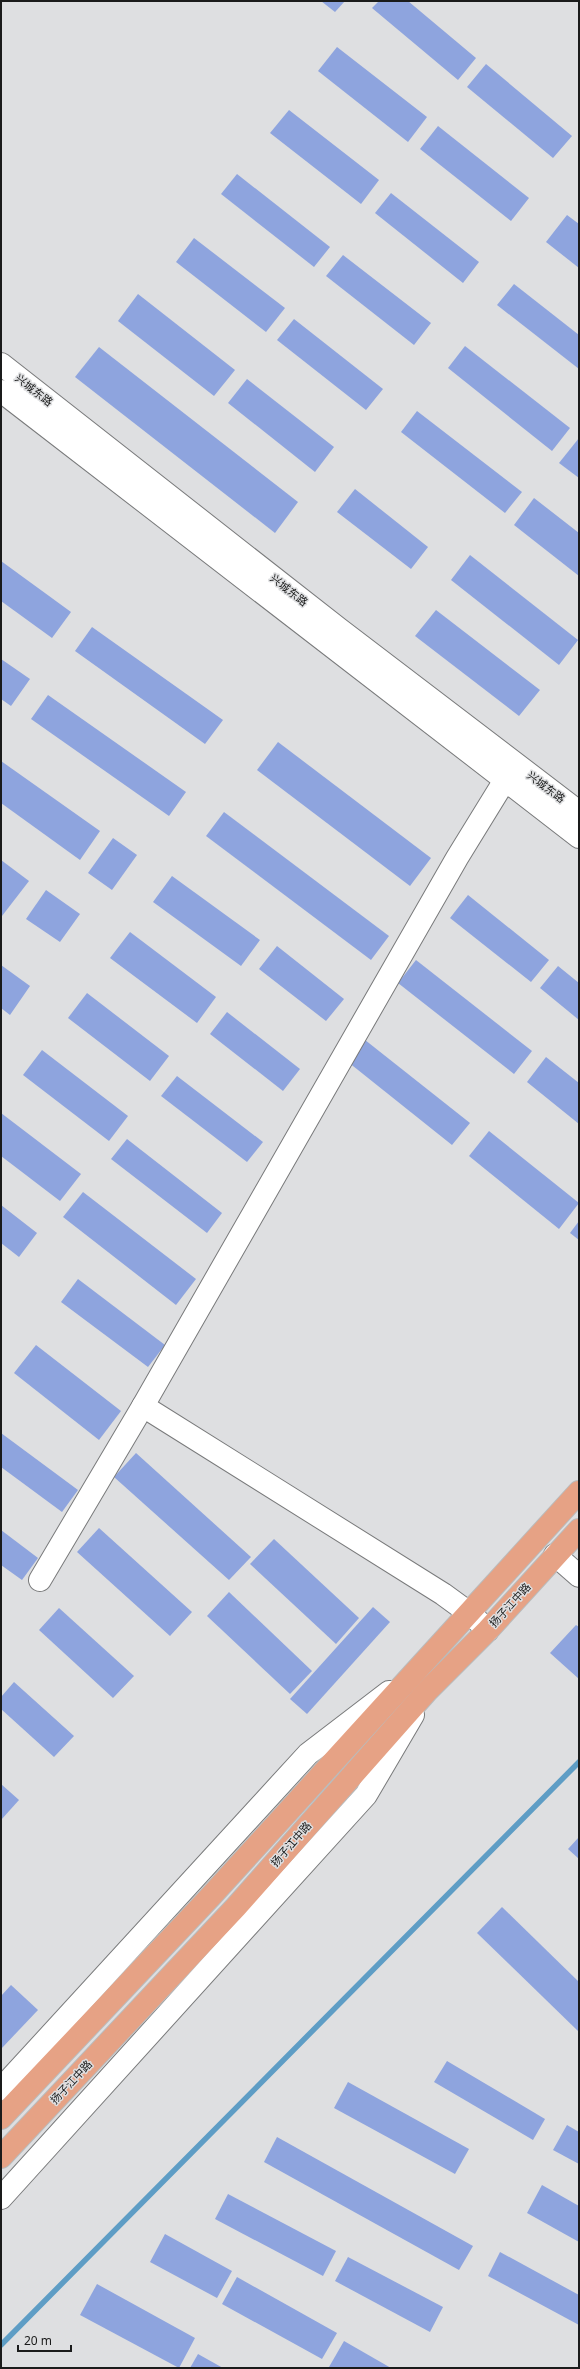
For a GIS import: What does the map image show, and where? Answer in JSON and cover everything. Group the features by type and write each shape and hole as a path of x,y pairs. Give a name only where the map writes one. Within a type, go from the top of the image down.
{"main road":[{"path":"1,2118 211,1896 408,1677 579,1492"},
{"name":"扬子江中路","path":"1,2157 236,1907 427,1691 488,1630 579,1530"}],"street":[{"name":"兴城东路","path":"1,364 339,629 579,812"},
{"name":"兴城东路","path":"1,391 579,837"},
{"path":"40,1580 143,1406 457,858 505,780"},
{"path":"143,1406 443,1594 469,1612 488,1630"},
{"path":"555,1555 579,1576"},
{"path":"1,2089 308,1754 408,1677"},
{"path":"1,2198 366,1795 427,1691"}],"building":[{"path":"321,1 345,1 335,12"},
{"path":"379,1 408,1 476,58 458,80 372,8"},
{"path":"337,47 427,117 408,142 318,71"},
{"path":"486,64 572,136 553,158 467,87"},
{"path":"289,110 379,180 361,204 270,133"},
{"path":"438,126 529,198 511,221 420,149"},
{"path":"237,174 330,247 314,267 221,194"},
{"path":"391,193 479,262 463,283 375,213"},
{"path":"567,215 579,224 579,268 546,242"},
{"path":"194,238 285,308 266,332 176,262"},
{"path":"343,255 431,323 414,345 326,276"},
{"path":"514,284 579,335 579,369 497,305"},
{"path":"138,294 235,370 214,396 118,321"},
{"path":"294,319 383,389 366,410 277,340"},
{"path":"465,346 570,428 552,451 448,368"},
{"path":"99,347 298,502 275,533 75,377"},
{"path":"247,379 334,447 315,472 228,403"},
{"path":"417,411 522,492 505,513 401,432"},
{"path":"579,438 579,478 559,463"},
{"path":"355,489 428,547 411,569 337,512"},
{"path":"534,498 579,533 579,576 514,525"},
{"path":"470,555 578,640 559,665 451,580"},
{"path":"1,561 71,612 52,638 1,601"},
{"path":"436,610 540,690 519,716 415,636"},
{"path":"92,627 223,720 205,744 75,651"},
{"path":"1,659 30,679 11,706 1,699"},
{"path":"48,695 186,792 169,816 31,719"},
{"path":"278,742 431,858 410,886 257,770"},
{"path":"1,761 100,831 80,860 1,803"},
{"path":"224,812 389,936 371,960 206,836"},
{"path":"113,838 137,855 112,890 88,873"},
{"path":"1,860 29,881 2,916 1,915"},
{"path":"172,876 260,940 241,966 153,902"},
{"path":"46,890 80,914 60,942 26,919"},
{"path":"468,895 549,960 531,982 450,918"},
{"path":"130,932 216,997 197,1023 110,958"},
{"path":"277,946 344,999 326,1021 259,969"},
{"path":"416,960 532,1051 514,1074 398,983"},
{"path":"1,965 30,986 10,1015 1,1008"},
{"path":"558,966 579,983 579,1020 540,988"},
{"path":"87,993 169,1056 150,1081 68,1018"},
{"path":"227,1012 300,1069 283,1091 210,1034"},
{"path":"360,1036 470,1123 452,1145 343,1058"},
{"path":"42,1050 128,1116 109,1141 23,1075"},
{"path":"546,1057 579,1083 579,1124 527,1082"},
{"path":"177,1076 263,1142 247,1162 161,1096"},
{"path":"1,1113 81,1174 60,1201 1,1156"},
{"path":"489,1131 579,1203 559,1229 469,1156"},
{"path":"127,1139 222,1213 207,1233 111,1159"},
{"path":"83,1192 196,1279 176,1305 63,1217"},
{"path":"1,1205 37,1233 19,1257 1,1243"},
{"path":"579,1221 579,1240 570,1233"},
{"path":"78,1279 165,1345 148,1367 61,1302"},
{"path":"36,1345 121,1411 99,1440 14,1373"},
{"path":"1,1433 78,1490 62,1512 1,1467"},
{"path":"136,1453 251,1557 229,1580 114,1477"},
{"path":"99,1528 192,1612 170,1636 77,1552"},
{"path":"1,1530 38,1558 22,1580 1,1565"},
{"path":"274,1539 359,1618 336,1644 250,1564"},
{"path":"229,1592 312,1671 290,1694 207,1616"},
{"path":"373,1607 390,1622 307,1714 290,1699"},
{"path":"59,1608 134,1676 113,1698 39,1630"},
{"path":"576,1625 579,1627 579,1679 550,1653"},
{"path":"14,1682 74,1736 54,1757 1,1709 1,1697"},
{"path":"1,1784 19,1800 1,1820"},
{"path":"579,1837 579,1859 568,1849"},
{"path":"502,1907 579,1982 579,2032 477,1933"},
{"path":"11,1985 38,2010 1,2049 1,1996"},
{"path":"447,2061 545,2119 533,2140 434,2082"},
{"path":"348,2082 469,2149 455,2174 334,2108"},
{"path":"567,2125 579,2132 579,2164 553,2150"},
{"path":"277,2137 473,2246 459,2270 264,2162"},
{"path":"542,2185 579,2206 579,2242 527,2213"},
{"path":"228,2194 336,2251 323,2276 215,2219"},
{"path":"165,2234 232,2271 217,2298 150,2262"},
{"path":"500,2252 579,2295 579,2325 488,2276"},
{"path":"348,2257 443,2307 430,2332 335,2281"},
{"path":"237,2277 337,2333 322,2359 222,2304"},
{"path":"97,2284 195,2338 179,2368 80,2315"},
{"path":"344,2341 391,2368 329,2367"},
{"path":"198,2354 223,2368 190,2368"}],"waterway":[{"path":"1,2345 579,1762"}]}
